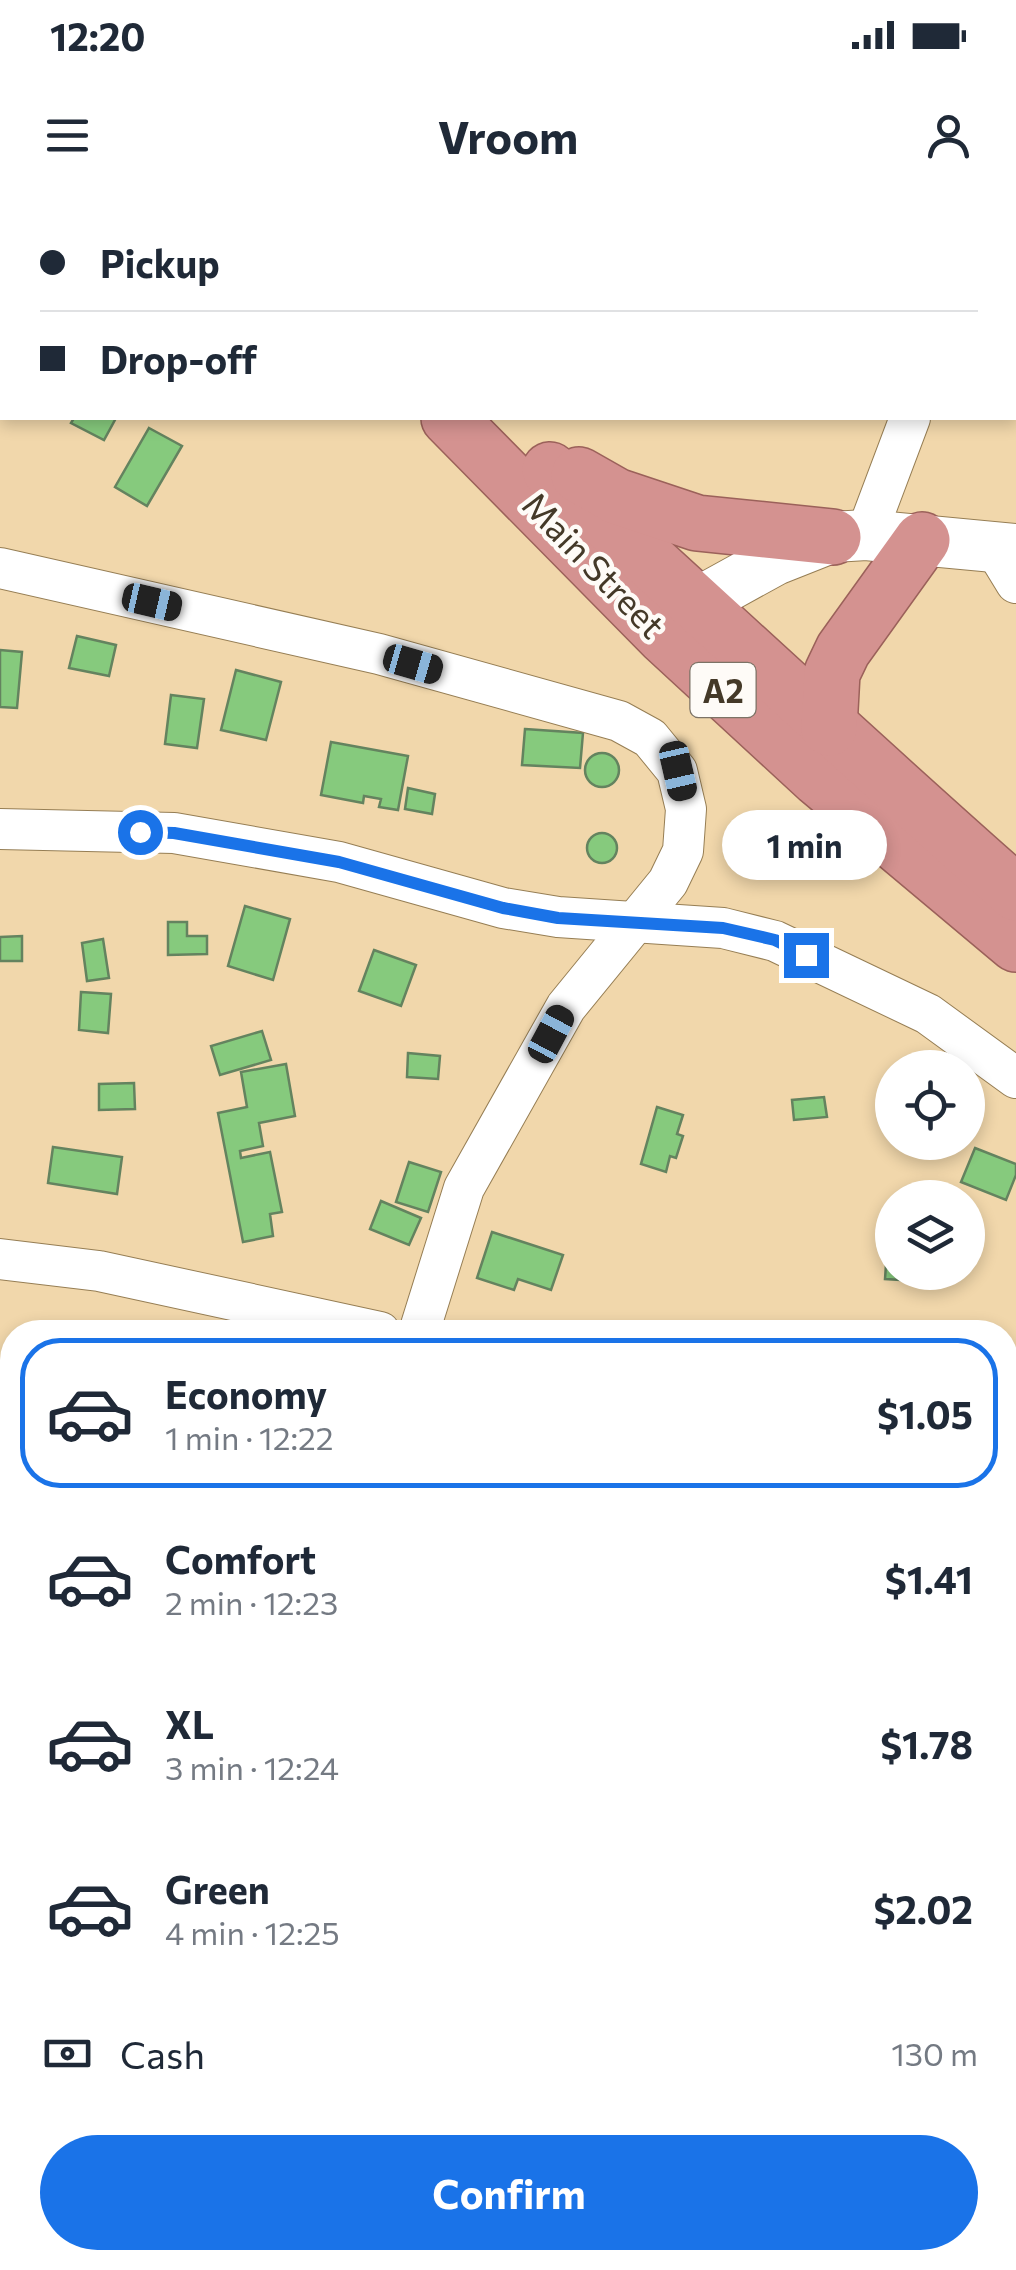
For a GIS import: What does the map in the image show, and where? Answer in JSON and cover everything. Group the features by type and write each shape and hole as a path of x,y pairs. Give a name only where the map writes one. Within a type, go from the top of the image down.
{"highway":[{"name":"Main Street","path":"450,420 693,630 829,728 1016,892"},
{"name":"Main Street","path":"506,430 693,630 818,778 1016,944"},
{"path":"506,430 616,496 697,523 849,536"},
{"path":"829,728 832,673 843,650 922,540"}],"street":[{"path":"849,536 909,420"},
{"path":"693,630 775,560 849,536 922,540 1009,560"},
{"path":"693,630 818,572 922,540"},
{"path":"0,568 379,654 619,721 650,738 678,771 686,809 683,851 668,882 566,1007 464,1188 423,1320"},
{"path":"0,829 174,833 339,862 503,908 558,918 723,928 775,940 928,1014 1016,1078"},
{"path":"0,1259 99,1271 325,1320"}],"building":[{"path":"73,420 115,420 104,440 71,423"},
{"path":"149,428 182,446 147,506 115,487"},
{"path":"77,636 116,645 109,676 69,668"},
{"path":"0,650 22,652 17,708 0,707"},
{"path":"236,670 281,682 266,740 221,730"},
{"path":"171,695 204,699 197,748 165,744"},
{"path":"525,729 583,733 580,768 522,765"},
{"path":"331,742 408,756 398,810 379,807 381,799 364,796 363,803 321,795"},
{"path":"602,753 614,758 619,770 614,782 602,787 590,782 585,770 590,758"},
{"path":"408,788 435,794 432,814 405,809"},
{"path":"602,833 613,837 617,848 613,859 602,863 591,859 587,848 591,837"},
{"path":"245,906 290,919 273,980 228,966"},
{"path":"168,922 187,922 187,936 207,936 207,954 168,955"},
{"path":"22,936 22,961 0,961 0,937"},
{"path":"103,939 109,978 87,981 82,943"},
{"path":"374,950 416,965 401,1006 359,991"},
{"path":"81,992 111,994 108,1033 79,1030"},
{"path":"262,1031 271,1060 220,1075 211,1046"},
{"path":"408,1053 440,1056 438,1079 407,1077"},
{"path":"286,1064 295,1116 259,1123 263,1146 240,1151 241,1158 270,1152 282,1212 270,1214 273,1236 243,1242 218,1113 247,1107 241,1072"},
{"path":"134,1083 135,1109 99,1110 99,1084"},
{"path":"824,1097 827,1117 794,1120 792,1100"},
{"path":"657,1107 683,1115 677,1134 683,1136 676,1158 670,1156 666,1172 641,1164"},
{"path":"53,1147 122,1157 117,1194 48,1183"},
{"path":"985,1152 1016,1164 1006,1200 985,1192 985,1180 962,1180 970,1160 985,1160"},
{"path":"409,1162 441,1172 428,1212 396,1202"},
{"path":"381,1201 421,1218 409,1245 370,1229"},
{"path":"492,1232 563,1255 551,1290 518,1279 514,1290 477,1278"}],"route":[{"path":"140,832 174,833 339,862 503,908 558,918 723,928 775,940 806,955"}]}
